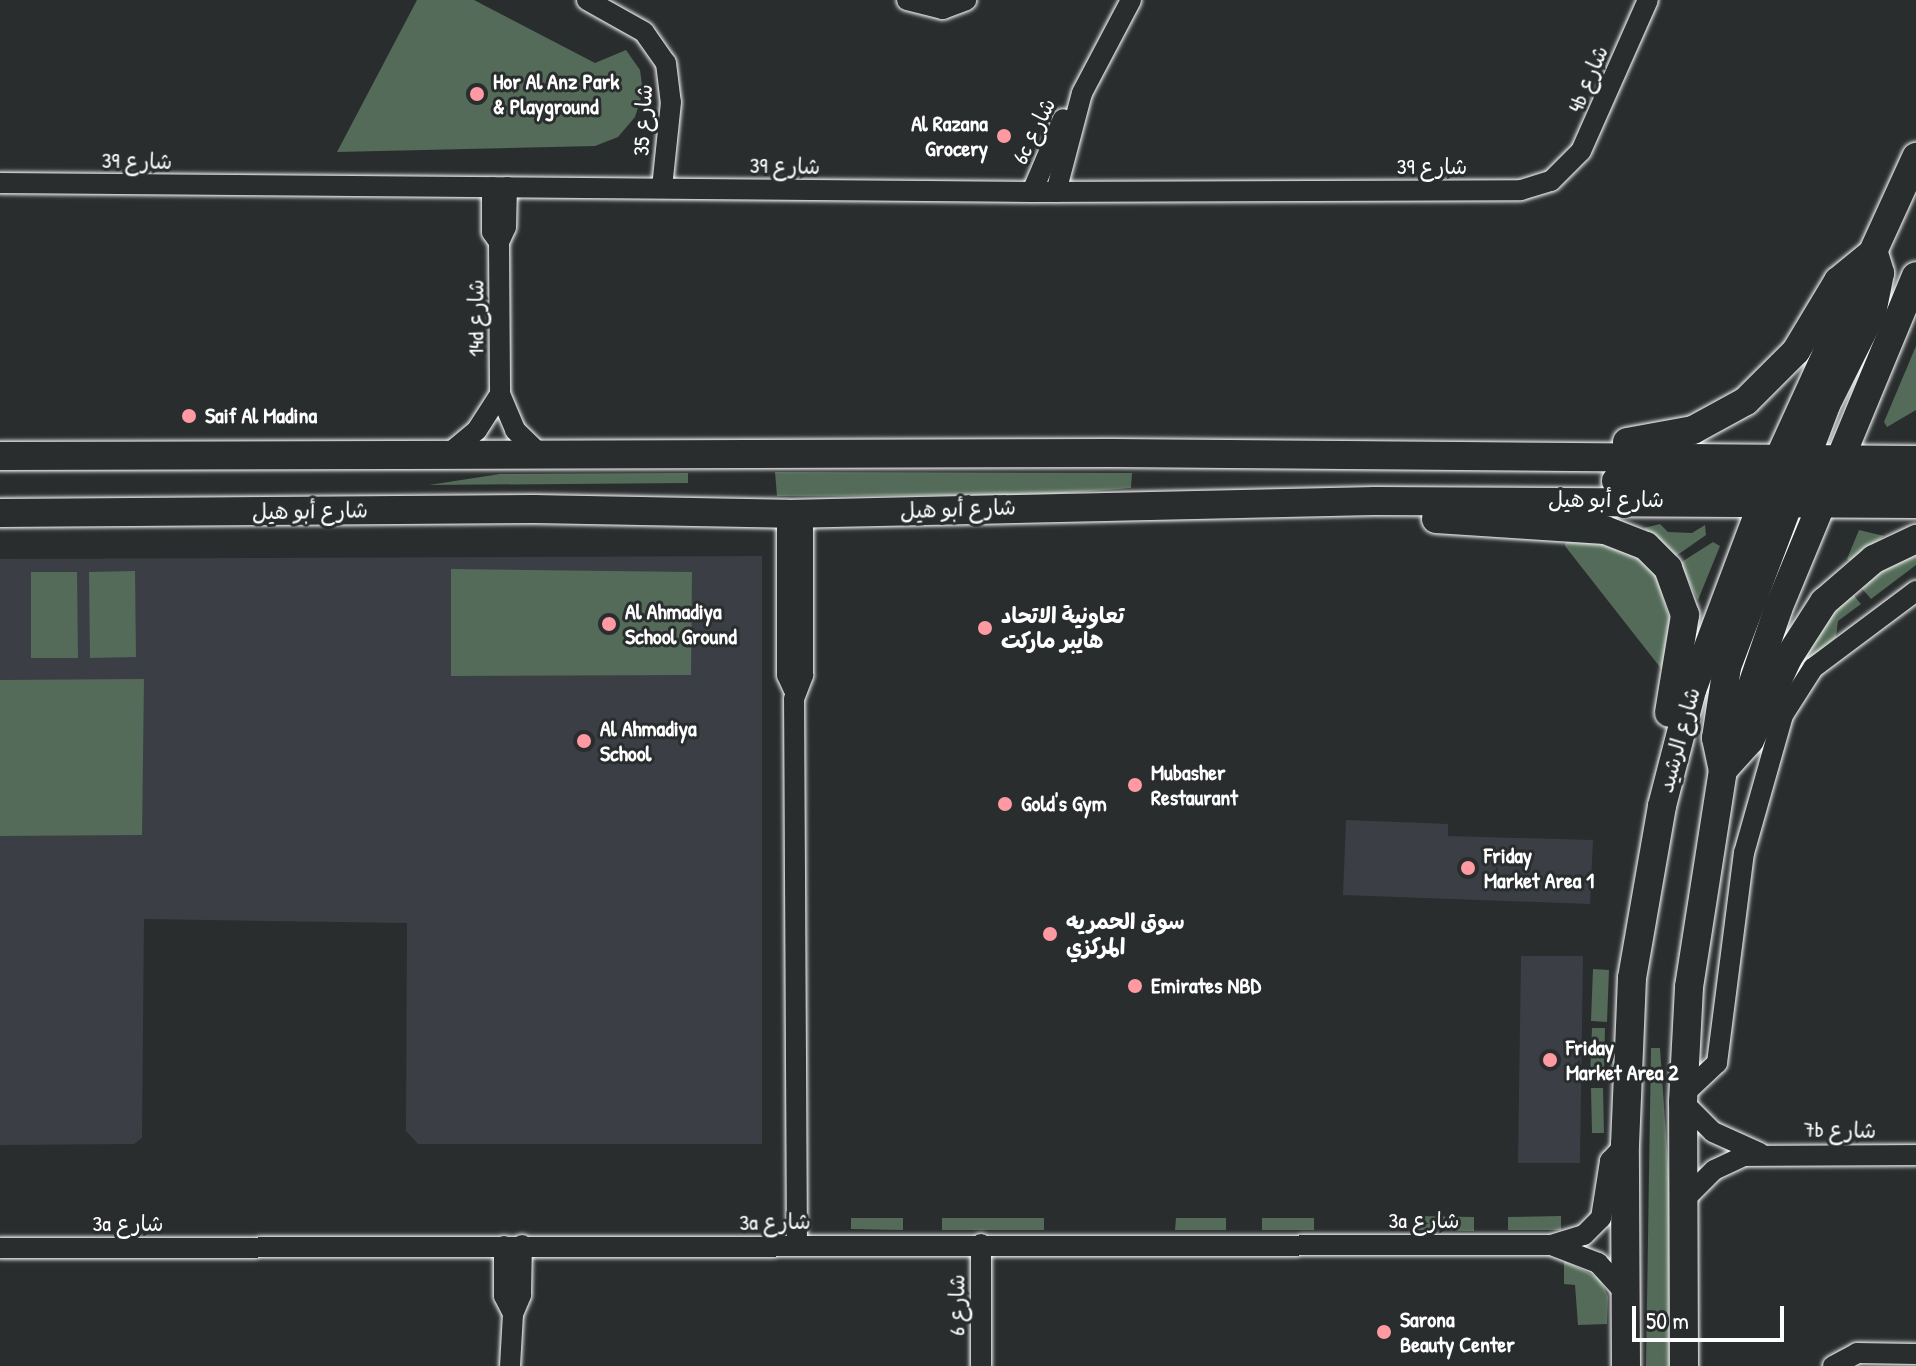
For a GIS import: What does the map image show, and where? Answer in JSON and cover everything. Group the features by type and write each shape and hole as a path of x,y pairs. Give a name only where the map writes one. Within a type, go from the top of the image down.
{"main road":[{"path":"1513,455 1539,444 1664,438 1720,418 1781,370 1838,281 1874,253 1916,157"},
{"path":"1723,770 1716,738 1717,705 1784,479 1872,313 1880,273 1874,253"},
{"path":"1684,1366 1683,1098 1700,891 1723,770 1830,480 1916,276"},
{"name":"شارع أبو هيل","path":"0,456 1513,455 1784,479 1830,480 1916,460"},
{"path":"1226,503 1298,484 1784,479"},
{"name":"شارع أبو هيل","path":"0,513 534,509 795,513 1375,501 1784,479 1830,480 1916,504"},
{"name":"شارع الرشيد","path":"1626,1366 1625,1145 1634,964 1644,893 1675,755 1711,633 1784,479"},
{"path":"1830,480 1916,481"},
{"path":"1375,501 1420,518 1605,530 1646,546 1668,568 1685,615 1669,710 1675,755"},
{"path":"1723,770 1750,740 1788,658 1824,602 1874,559 1916,539"}],"street":[{"name":"شارع 35","path":"587,0 644,32 666,63 671,102 662,187"},
{"path":"907,0 943,9 966,0"},
{"name":"6c شارع","path":"1032,192 1049,147 1082,93 1131,0"},
{"name":"4b شارع","path":"1564,171 1590,135 1648,0"},
{"name":"6c شارع","path":"1056,192 1082,93"},
{"name":"شارع 39","path":"0,183 1032,192 1521,190 1564,171"},
{"name":"14d شارع","path":"499,187 506,227 499,242 500,394 515,430 545,458"},
{"path":"442,458 477,430 500,394"},
{"path":"795,513 787,675 795,692 797,1246"},
{"path":"1683,1098 1717,1063 1744,853 1783,715 1813,668 1916,591"},
{"name":"7b شارع","path":"1683,1098 1713,1132 1764,1154"},
{"name":"3a شارع","path":"0,1248 1551,1245 1584,1235 1601,1218 1610,1161 1625,1145"},
{"name":"7b شارع","path":"1684,1200 1714,1170 1764,1154 1916,1155"},
{"name":"شارع 6","path":"981,1244 981,1366"},
{"name":"3a شارع","path":"1551,1245 1598,1263 1626,1294"},
{"path":"510,1366 513,1314 521,1302 513,1246"},
{"path":"1833,1366 1857,1353 1916,1354"}],"shaded area":[{"path":"762,556 762,1144 418,1144 406,1131 407,923 144,919 142,1138 134,1144 0,1145 0,559"},
{"name":"Friday Market Area 1","path":"1346,820 1448,824 1448,836 1593,840 1590,904 1343,895"},
{"name":"Friday Market Area 2","path":"1521,956 1583,956 1580,1163 1518,1163"}],"green space":[{"path":"417,0 474,0 595,63 626,50 640,70 643,92 635,117 618,137 595,146 337,152"},
{"path":"1916,346 1916,410 1887,427 1884,422"},
{"path":"775,472 1132,473 1131,488 1040,495 777,496"},
{"path":"688,473 688,483 429,485 500,474"},
{"path":"1660,524 1668,532 1692,533 1705,525 1706,535 1676,556 1644,528"},
{"path":"1859,530 1884,536 1850,561 1847,559"},
{"path":"1566,539 1598,541 1637,555 1656,575 1671,624 1663,671 1565,546"},
{"path":"1713,542 1720,546 1698,600 1680,563"},
{"path":"1916,551 1916,565 1871,599 1859,585"},
{"name":"Al Ahmadiya School Ground","path":"451,569 692,572 691,675 451,676"},
{"path":"135,571 136,657 90,658 89,572"},
{"path":"31,572 77,572 78,658 31,658"},
{"path":"1851,592 1861,604 1838,621 1836,637 1801,666 1822,626"},
{"path":"144,679 142,835 0,836 0,680"},
{"path":"1593,969 1609,970 1607,1022 1591,1021"},
{"path":"1592,1028 1605,1028 1604,1078 1590,1077"},
{"path":"1651,1048 1660,1048 1670,1195 1669,1366 1646,1366"},
{"path":"1591,1088 1603,1088 1604,1133 1592,1133"},
{"path":"1416,1216 1474,1217 1474,1231 1415,1230"},
{"path":"1561,1216 1561,1230 1508,1230 1508,1217"},
{"path":"851,1218 903,1218 903,1230 851,1229"},
{"path":"942,1218 1044,1218 1044,1230 942,1230"},
{"path":"1176,1218 1226,1218 1226,1230 1175,1230"},
{"path":"1262,1218 1314,1218 1314,1230 1262,1230"},
{"path":"1564,1261 1599,1278 1608,1296 1607,1324 1578,1325 1575,1285 1564,1284"}],"place":[{"name":"Hor Al Anz Park & Playground","path":"477,94"},
{"name":"Al Razana Grocery","path":"1004,136"},
{"name":"Saif Al Madina","path":"189,416"},
{"name":"Al Ahmadiya School Ground","path":"609,624"},
{"name":"تعاونية الاتحاد هايبر ماركت","path":"985,628"},
{"name":"Al Ahmadiya School","path":"584,741"},
{"name":"Mubasher Restaurant","path":"1135,785"},
{"name":"Gold's Gym","path":"1005,804"},
{"name":"Friday Market Area 1","path":"1468,868"},
{"name":"سوق الحمريه المركزي","path":"1050,934"},
{"name":"Emirates NBD","path":"1135,986"},
{"name":"Friday Market Area 2","path":"1550,1060"},
{"name":"Sarona Beauty Center","path":"1384,1332"}]}
